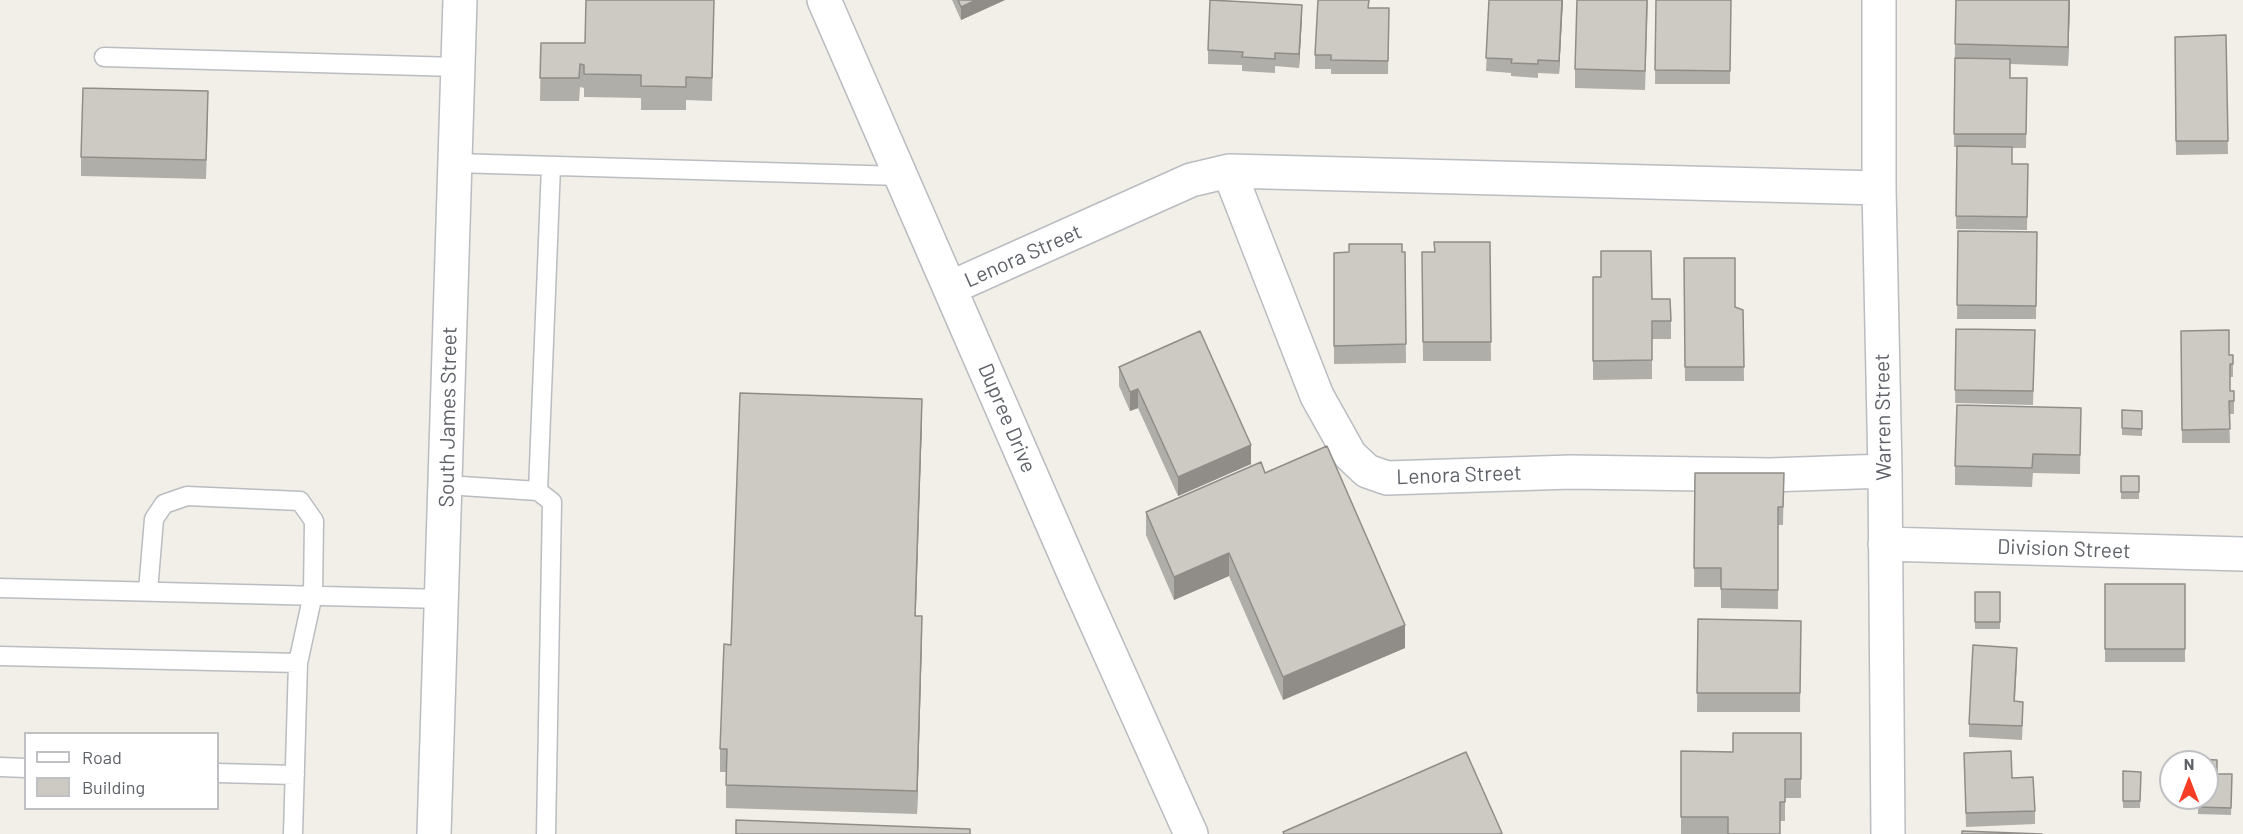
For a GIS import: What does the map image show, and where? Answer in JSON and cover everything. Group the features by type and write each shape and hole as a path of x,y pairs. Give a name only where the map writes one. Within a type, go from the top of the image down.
{"street":[{"name":"South James Street","path":"434,834 460,0"},
{"name":"Dupree Drive","path":"824,0 1191,834"},
{"name":"Warren Street","path":"1879,0 1879,188 1885,471 1887,834"},
{"name":"Lenora Street","path":"1228,171 1317,396 1350,455 1367,471 1387,478 1571,472 1770,475 1885,471"},
{"name":"Lenora Street","path":"950,288 1191,180 1228,171 1879,188"},
{"name":"Division Street","path":"1885,544 2243,554"}],"lane":[{"path":"104,57 457,67"},
{"path":"454,163 901,176"},
{"path":"538,491 551,166"},
{"path":"446,485 538,491 552,502 546,834"},
{"path":"148,591 154,519 164,504 187,496 300,501 314,521 313,594 298,663 293,834"},
{"path":"0,588 443,599"},
{"path":"0,656 298,663"},
{"path":"0,767 24,768"},
{"path":"219,773 295,776"}],"building":[{"path":"586,0 714,0 712,78 686,77 686,87 641,86 641,75 584,74 584,65 580,64 579,78 540,78 541,43 585,43"},
{"path":"958,0 976,0 961,7"},
{"path":"1210,0 1302,5 1299,54 1275,53 1275,59 1242,57 1243,52 1208,50"},
{"path":"1318,0 1369,0 1368,8 1389,8 1388,61 1331,60 1331,55 1315,55"},
{"path":"1489,0 1562,0 1559,61 1538,60 1538,64 1511,63 1512,59 1486,58"},
{"path":"1577,0 1647,0 1645,71 1575,69"},
{"path":"1656,0 1731,0 1730,71 1655,70"},
{"path":"1956,0 2069,0 2068,47 1955,44"},
{"path":"2226,35 2228,141 2176,141 2175,37"},
{"path":"1955,58 2010,59 2010,78 2027,78 2026,134 1954,134"},
{"path":"83,88 208,91 206,160 81,157"},
{"path":"1957,146 2012,147 2012,164 2028,164 2027,217 1956,216"},
{"path":"1958,231 2037,232 2036,306 1957,305"},
{"path":"1434,242 1490,242 1491,342 1423,342 1422,252 1435,252"},
{"path":"1349,244 1402,244 1402,252 1405,252 1406,344 1334,346 1334,253 1349,252"},
{"path":"1601,251 1651,251 1652,299 1670,299 1671,321 1652,321 1652,360 1593,361 1593,277 1601,277"},
{"path":"1684,258 1735,258 1735,307 1743,310 1744,367 1685,367"},
{"path":"1956,329 2035,330 2033,391 1955,390"},
{"path":"2229,330 2229,355 2233,355 2233,364 2230,364 2230,391 2234,391 2234,401 2229,401 2230,429 2182,430 2181,331"},
{"path":"1200,331 1251,445 1178,477 1138,389 1130,392 1119,367"},
{"path":"740,393 922,399 915,616 922,616 917,791 726,785 727,749 720,749 724,644 731,645"},
{"path":"1957,405 2081,408 2080,455 2033,454 2032,468 1955,466"},
{"path":"2122,410 2142,411 2142,429 2122,428"},
{"path":"1327,446 1405,625 1283,677 1229,553 1174,577 1146,512 1261,462 1265,473"},
{"path":"1695,473 1784,473 1783,507 1778,507 1778,590 1721,589 1721,568 1694,568"},
{"path":"2121,476 2139,476 2139,492 2121,492"},
{"path":"2105,584 2185,584 2185,649 2105,649"},
{"path":"1975,592 2000,592 2000,622 1975,622"},
{"path":"1698,619 1801,621 1800,693 1697,693"},
{"path":"1973,645 2017,648 2014,701 2023,702 2022,726 1969,724"},
{"path":"1733,733 1801,733 1801,779 1785,779 1785,802 1780,802 1780,834 1728,834 1728,817 1681,817 1681,751 1733,752"},
{"path":"2011,751 2012,778 2033,777 2035,811 1966,813 1964,753"},
{"path":"1466,752 1502,833 1284,834 1283,832"},
{"path":"2123,771 2141,772 2140,801 2123,801"},
{"path":"2219,774 2232,774 2231,808 2219,808"},
{"path":"736,820 970,829 970,834 736,834"},
{"path":"1962,831 2042,834 1962,834"}]}
